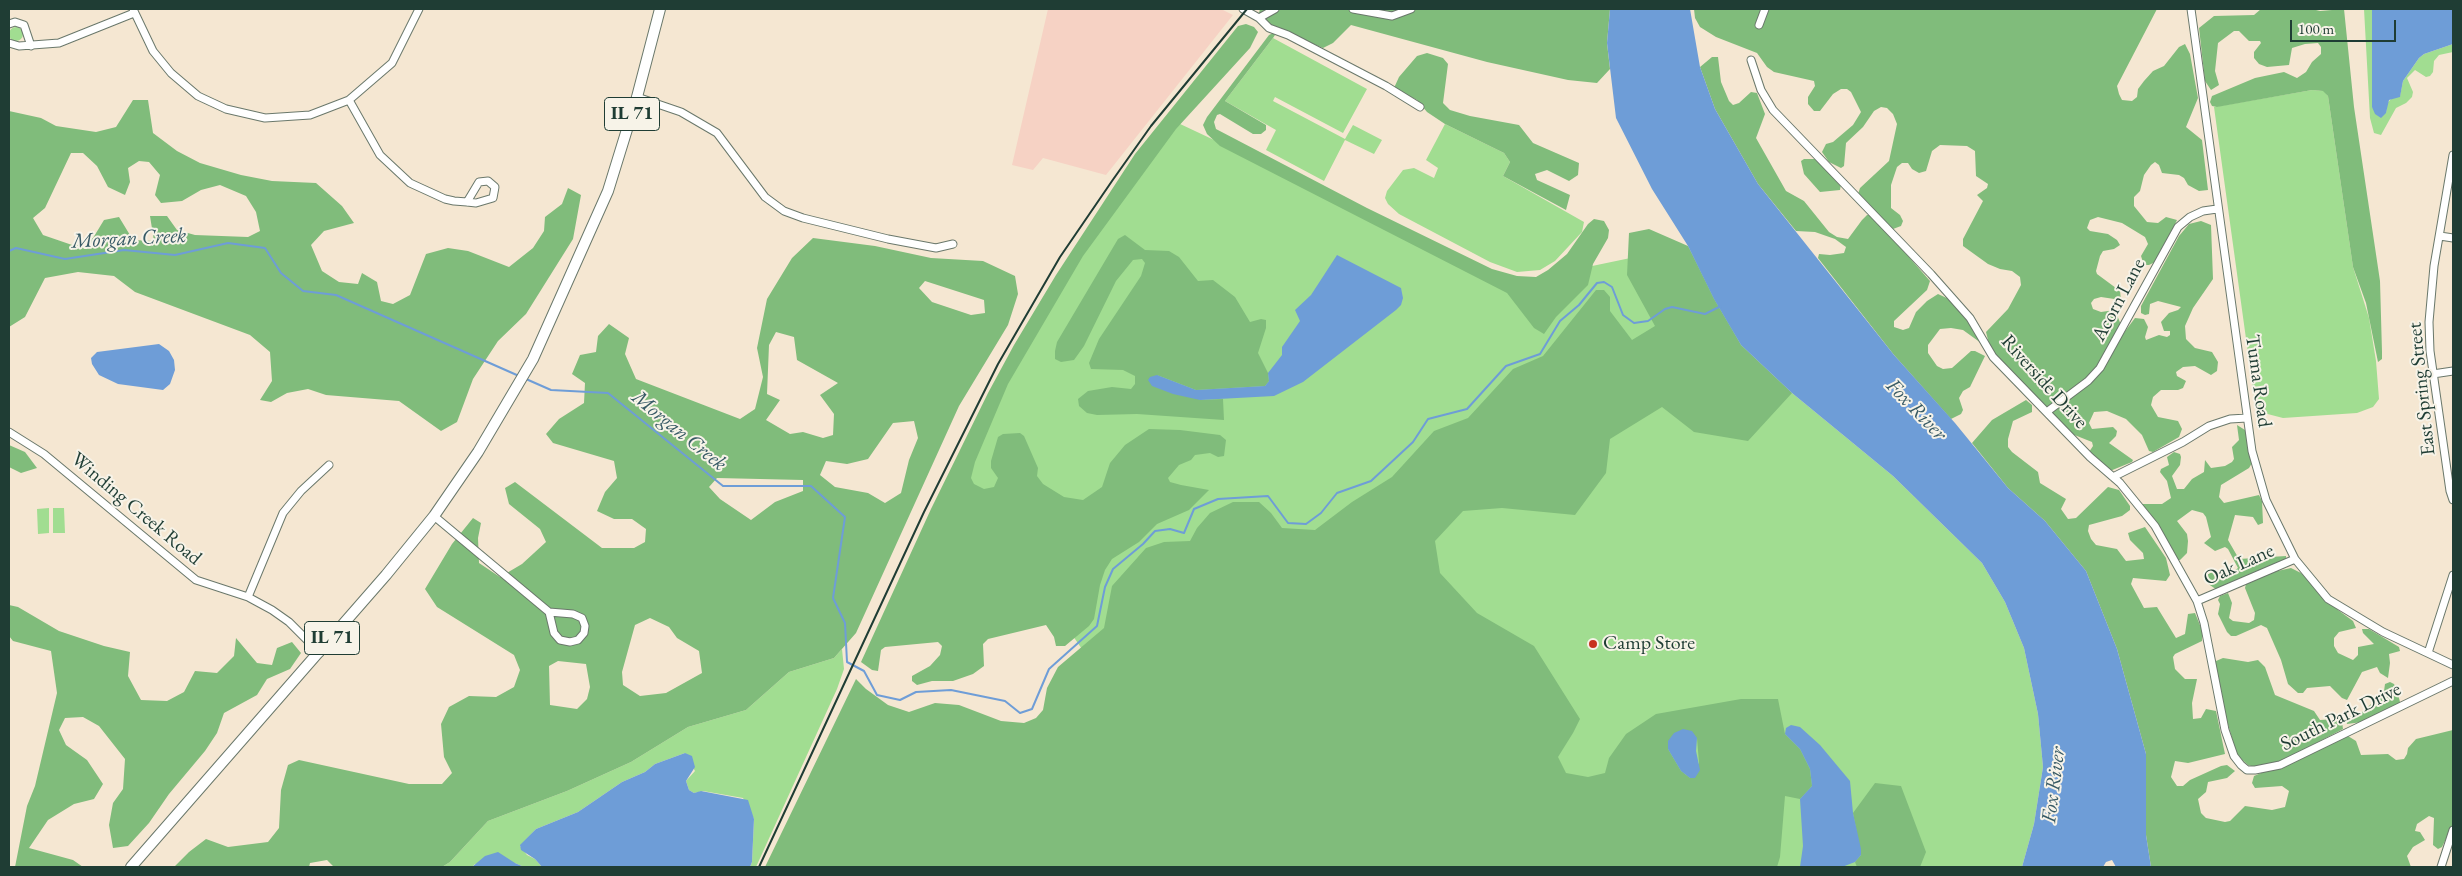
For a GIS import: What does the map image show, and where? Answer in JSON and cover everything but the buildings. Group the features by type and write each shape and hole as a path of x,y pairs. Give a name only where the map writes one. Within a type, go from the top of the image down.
{"main road":[{"name":"IL 71","path":"131,867 320,654 434,516 478,452 514,394 533,358 608,191 638,97 660,9"}],"street":[{"path":"9,43 19,46 31,46 59,43 134,11 153,51 171,73 198,96 226,109 265,118 292,117 310,115 349,100 392,64 419,9"},
{"path":"1243,9 1259,18 1270,28 1288,35 1386,86 1420,107"},
{"path":"1259,18 1275,9"},
{"path":"1353,9 1392,16 1411,9"},
{"path":"1759,24 1766,9"},
{"name":"Tuma Road","path":"2191,9 2247,418 2253,457 2266,500 2294,559 2328,598 2369,625 2453,665"},
{"path":"9,24 15,22 24,25 31,46"},
{"name":"Riverside Drive","path":"1750,60 1761,90 1773,110 1944,288 1974,323 1993,357 2124,487 2155,526 2197,601 2204,623 2226,736 2234,756 2241,765"},
{"path":"638,97 681,112 717,133 765,197 784,211 803,218 888,239 936,248 952,244"},
{"path":"349,100 367,136 380,156 393,170 410,183 432,195 467,202"},
{"name":"East Spring Street","path":"2453,155 2429,315 2430,351 2450,491 2453,500"},
{"name":"Acorn Lane","path":"2048,411 2088,381 2100,368 2178,228 2196,214 2217,209"},
{"path":"2440,236 2453,238"},
{"path":"2433,374 2453,371"},
{"path":"2112,477 2210,426 2230,419 2247,418"},
{"name":"Winding Creek Road","path":"9,432 44,454 196,580 248,597 289,622 320,654"},
{"path":"248,597 283,513 301,491 328,465"},
{"path":"434,516 549,612 573,614 582,618 585,626 584,633 578,640 570,642 560,640 554,633 549,612"},
{"name":"Oak Lane","path":"2197,601 2294,559"},
{"path":"2428,653 2453,575"},
{"name":"South Park Drive","path":"2241,765 2247,770 2272,767 2453,681"},
{"path":"2441,867 2453,830"}],"shaded area":[{"path":"1048,9 1221,9 1233,15 1106,175 1043,158 1033,170 1012,165"}],"green space":[{"path":"1260,9 1610,9 1607,43 1610,69 1597,83 1568,80 1487,62 1351,25 1333,43 1323,48 1273,27 1259,13"},
{"path":"1694,9 2157,9 2117,86 2119,94 2122,100 2132,101 2137,97 2138,89 2153,71 2164,66 2179,47 2185,44 2190,54 2198,98 2186,127 2202,140 2208,190 2199,191 2188,185 2184,178 2179,175 2162,173 2159,165 2155,162 2151,165 2144,175 2140,191 2134,197 2134,206 2147,222 2158,223 2166,217 2177,220 2157,261 2149,265 2144,265 2141,256 2148,244 2145,237 2122,223 2098,217 2090,220 2087,228 2090,231 2108,234 2117,240 2120,245 2114,249 2103,251 2096,271 2097,274 2120,291 2121,300 2101,297 2094,299 2091,303 2093,309 2101,312 2115,310 2121,325 2103,359 2090,376 2047,407 1990,348 1986,332 2008,309 2021,285 2020,277 2012,271 1988,264 1963,246 1963,239 1983,201 1977,195 1987,188 1988,184 1976,176 1975,151 1967,146 1940,145 1932,151 1926,171 1919,173 1912,169 1908,163 1902,163 1897,167 1891,185 1891,208 1900,215 1903,221 1901,226 1893,229 1858,194 1860,188 1889,161 1897,124 1893,114 1887,108 1881,107 1874,111 1863,127 1846,143 1844,166 1841,168 1829,162 1822,152 1826,144 1833,142 1853,125 1861,112 1851,92 1847,89 1841,89 1833,94 1820,111 1814,111 1808,104 1808,97 1815,86 1814,81 1774,72 1767,67 1757,53 1716,37 1700,27 1695,18"},
{"path":"2261,9 2312,9 2320,11 2344,9 2354,107 2380,281 2382,359 2378,362 2366,303 2353,267 2328,96 2323,91 2312,90 2217,107 2212,106 2210,102 2212,96 2255,78 2284,72 2297,78 2306,72 2312,62 2321,54 2321,47 2318,43 2305,44 2292,48 2289,65 2267,67 2259,64 2254,58 2254,52 2261,43 2260,41 2249,41 2239,31 2234,31 2218,43 2215,71 2219,85 2211,90 2205,81 2199,28 2214,16 2254,15"},
{"path":"2364,9 2372,9 2372,107 2386,113 2387,103 2392,98 2400,96 2403,81 2419,58 2424,54 2453,44 2453,52 2439,55 2434,61 2433,72 2430,76 2426,77 2415,70 2407,78 2413,92 2412,97 2406,103 2396,108 2381,135 2374,133 2370,118"},
{"path":"1246,24 1254,27 1258,32 1250,48 1176,129 1083,256 1008,384 975,462 971,478 974,484 984,489 994,487 998,478 991,468 991,461 998,437 1003,434 1020,433 1024,436 1038,468 1037,476 1043,484 1064,497 1083,500 1102,487 1110,463 1125,445 1149,429 1180,430 1220,435 1226,440 1224,456 1218,457 1210,453 1195,455 1191,460 1179,465 1168,478 1170,482 1209,490 1189,510 1157,524 1139,542 1112,559 1105,570 1100,585 1094,619 1089,626 1065,646 1056,646 1054,637 1046,625 988,639 983,644 984,666 973,674 953,681 932,681 917,685 912,681 912,676 930,666 940,655 942,646 938,642 885,647 881,650 878,671 872,670 861,662 931,509 988,393 1014,345 1056,275 1135,154 1238,26"},
{"path":"13,27 19,27 23,34 19,41 13,41 9,37 9,31"},
{"path":"1273,33 1275,35 1273,38 1225,101 1266,125 1266,130 1261,134 1253,134 1220,114 1217,115 1214,122 1216,129 1367,208 1492,269 1517,276 1536,277 1548,270 1567,254 1588,224 1594,219 1604,221 1609,230 1608,238 1593,264 1588,285 1556,317 1544,334 1534,328 1507,293 1220,146 1207,134 1203,125 1207,117 1269,35"},
{"path":"1273,38 1367,89 1343,133 1275,97 1273,101 1345,139 1353,125 1382,140 1374,154 1345,140 1324,181 1266,150 1276,130 1225,101"},
{"path":"1427,53 1443,58 1448,64 1443,103 1450,110 1470,116 1519,125 1533,143 1579,163 1578,175 1569,181 1547,170 1535,174 1537,180 1570,195 1566,210 1503,176 1510,162 1504,153 1445,124 1427,112 1417,100 1394,88 1399,77 1417,56"},
{"path":"1712,57 1718,57 1721,82 1729,101 1733,105 1739,103 1751,92 1757,93 1765,114 1756,138 1786,191 1804,201 1829,232 1837,237 1848,239 1867,215 1872,215 1930,281 1927,290 1894,321 1894,327 1903,330 1909,328 1916,312 1927,301 1938,294 1951,300 1976,330 1981,343 1963,330 1951,328 1940,329 1928,345 1928,353 1937,366 1943,369 1952,368 1971,351 1985,356 1970,387 1963,391 1959,398 1963,410 1961,414 1951,419 1894,355 1818,258 1819,254 1844,253 1846,247 1835,239 1815,232 1796,231 1758,184 1715,109 1700,67"},
{"path":"2312,90 2324,91 2328,96 2353,267 2369,318 2376,361 2379,399 2373,407 2357,413 2283,418 2256,411 2214,107"},
{"path":"133,100 148,100 153,133 177,151 200,163 241,175 272,181 316,183 342,206 354,223 324,231 311,245 322,271 339,282 358,284 362,273 377,282 381,301 393,304 410,295 426,254 448,248 468,251 509,267 533,248 544,231 545,217 562,204 568,188 581,195 573,239 526,314 498,341 473,379 457,422 441,431 399,401 326,395 308,389 287,393 271,402 260,400 272,381 270,352 250,335 135,292 114,276 78,272 45,278 25,317 9,327 9,111 41,118 56,126 96,132 116,127","holes":["71,153 83,153 97,166 108,187 125,195 130,182 128,168 139,161 149,162 160,175 155,195 161,203 182,201 201,190 220,185 246,196 256,212 260,231 248,237 195,235 177,230 167,216 150,216 154,241 133,240 119,217 104,220 93,238 75,246 43,235 33,218 45,208"]},
{"path":"1178,123 1486,268 1525,280 1688,246 1741,345 1792,393 1893,476 1982,563 2005,602 2024,648 2038,714 2043,767 2034,824 2022,867 1431,867 1148,744 961,475 991,411 1084,248"},
{"path":"1445,124 1504,153 1510,162 1503,176 1584,222 1582,232 1555,261 1540,270 1517,272 1490,262 1399,214 1388,204 1385,198 1387,191 1403,170 1414,168 1434,178 1438,168 1426,160"},
{"path":"1804,159 1817,159 1841,184 1840,190 1820,192 1804,174 1801,161"},
{"path":"2201,221 2211,225 2213,279 2193,308 2185,326 2186,339 2195,348 2212,352 2218,362 2217,371 2211,375 2195,366 2183,367 2176,372 2177,376 2186,381 2183,388 2178,390 2161,390 2153,397 2151,405 2158,417 2178,421 2182,429 2179,437 2153,452 2149,451 2142,435 2126,419 2107,411 2094,412 2089,423 2092,429 2113,427 2117,431 2116,436 2109,443 2133,460 2110,471 2089,452 2093,446 2092,442 2072,434 2051,411 2108,361 2123,334 2135,318 2144,319 2148,327 2146,340 2159,335 2167,337 2170,335 2170,331 2164,331 2161,322 2169,313 2181,307 2158,301 2150,304 2149,314 2145,315 2141,313 2141,306 2179,236 2189,224"},
{"path":"1649,229 1688,246 1714,299 1741,345 1792,393 1748,441 1694,432 1662,407 1610,439 1606,473 1575,515 1502,508 1463,511 1435,541 1440,573 1477,613 1534,646 1580,719 1558,757 1566,773 1588,777 1605,773 1609,758 1626,734 1656,714 1741,699 1778,699 1785,734 1800,749 1810,769 1812,786 1800,799 1785,796 1780,857 1777,867 765,867 856,679 888,705 909,712 935,703 959,705 1001,721 1024,723 1036,718 1043,710 1047,688 1058,667 1104,628 1112,586 1146,548 1164,542 1190,541 1197,528 1210,513 1233,502 1259,502 1271,513 1282,528 1315,530 1352,502 1392,477 1434,431 1468,418 1513,369 1543,356 1596,290 1604,290 1610,297 1610,311 1632,340 1655,326 1627,275 1629,233","holes":["1697,738 1699,763 1690,778 1681,771 1668,749"]},
{"path":"1125,235 1145,250 1169,251 1179,257 1198,281 1213,280 1235,297 1250,322 1261,319 1266,320 1266,328 1258,353 1268,373 1269,381 1265,386 1196,390 1157,375 1200,400 1223,399 1224,420 1137,414 1097,415 1087,413 1079,406 1078,399 1088,391 1112,387 1131,389 1135,384 1135,376 1123,370 1091,369 1089,363 1099,339 1141,276 1145,263 1142,259 1133,260 1116,281 1084,346 1074,360 1061,362 1055,359 1057,342 1118,239"},
{"path":"813,238 875,246 931,258 983,261 1015,276 1018,294 1008,325 959,406 856,633 834,658 789,672 746,710 688,727 631,762 567,791 488,821 450,862 442,867 334,867 327,860 310,863 309,867 174,867 206,839 228,847 268,842 279,828 281,790 288,765 299,760 409,784 442,784 452,773 444,757 441,724 449,707 469,696 496,697 514,687 520,670 514,655 437,607 425,589 452,544 473,518 481,523 478,538 479,563 500,577 522,564 546,542 540,529 509,504 505,488 515,482 602,548 634,548 645,542 646,529 632,519 614,519 597,511 605,492 617,478 614,461 553,443 546,434 559,419 584,403 585,383 572,374 580,355 596,352 598,336 609,324 629,338 625,354 636,379 740,419 755,409 763,377 757,348 767,299 792,258","holes":["925,281 984,300 985,313 971,315 932,302 919,288","776,332 794,337 797,360 838,383 820,395 834,414 833,435 823,438 803,432 790,434 766,420 780,400 767,394 769,345","914,421 918,438 909,460 901,493 885,503 868,493 835,487 820,475 826,461 847,464 868,459 893,423","717,478 803,480 803,491 775,502 751,520 720,499 709,487","650,618 669,627 677,638 699,651 702,673 666,693 640,696 623,685 622,672 635,625","558,661 586,664 590,687 587,699 577,709 550,705 549,666"]},
{"path":"2026,400 2032,405 2032,412 2013,421 2008,439 2008,447 2038,472 2040,483 2066,499 2061,509 2068,519 2076,518 2108,487 2119,490 2130,506 2130,510 2122,516 2089,525 2088,531 2091,539 2096,545 2117,549 2126,561 2144,559 2143,553 2130,540 2128,533 2145,527 2166,558 2170,575 2166,581 2133,578 2131,584 2144,608 2157,607 2176,638 2185,634 2188,614 2195,613 2202,630 2202,641 2175,654 2173,657 2175,669 2185,679 2197,679 2192,703 2193,719 2201,718 2206,709 2216,711 2225,754 2188,763 2175,761 2171,777 2177,786 2183,786 2190,780 2221,766 2227,765 2235,771 2227,778 2208,782 2206,792 2198,799 2201,813 2206,818 2225,822 2230,821 2245,806 2272,810 2285,807 2289,791 2282,786 2255,788 2252,783 2254,776 2348,736 2356,741 2361,755 2388,754 2396,760 2404,759 2408,748 2416,739 2453,730 2453,824 2442,847 2438,849 2433,845 2434,818 2429,816 2417,824 2415,831 2420,832 2425,840 2413,847 2407,856 2411,867 2151,867 2146,835 2146,754 2117,649 2086,571 2045,521 2008,488 1972,443 1992,420"},
{"path":"2237,425 2245,430 2252,463 2249,468 2221,485 2219,497 2224,503 2259,495 2262,501 2263,523 2258,525 2253,517 2235,515 2228,540 2239,559 2286,556 2286,559 2217,590 2207,583 2205,576 2214,571 2234,571 2238,568 2228,549 2225,547 2215,551 2204,543 2211,537 2206,517 2203,513 2192,510 2177,521 2187,534 2188,541 2187,553 2180,560 2177,560 2142,504 2162,504 2171,498 2167,481 2160,472 2161,469 2169,465 2167,457 2174,452 2180,454 2181,457 2180,465 2172,476 2177,489 2184,489 2192,479 2204,472 2205,460 2211,468 2225,466 2232,462 2234,459 2232,447 2239,440"},
{"path":"9,445 25,452 37,468 21,473 9,467"},
{"path":"49,508 49,533 38,534 37,509"},
{"path":"53,508 64,508 65,533 53,533"},
{"path":"2291,568 2301,573 2338,610 2353,621 2356,628 2339,632 2334,638 2334,646 2338,653 2353,660 2358,655 2358,647 2374,644 2363,633 2362,629 2369,629 2399,647 2400,651 2389,654 2388,678 2380,673 2377,667 2362,672 2347,700 2342,698 2330,686 2307,688 2303,693 2298,693 2288,684 2281,660 2267,628 2261,625 2236,636 2231,636 2227,632 2218,614 2220,604 2218,600 2220,596 2228,593 2232,603 2229,618 2233,621 2249,623 2254,620 2255,613 2245,588 2246,584 2273,572"},
{"path":"9,605 18,607 59,631 104,646 130,652 128,676 141,700 167,701 184,692 195,671 217,673 234,656 236,638 257,663 272,665 277,648 292,642 301,653 290,669 267,679 257,695 224,713 217,733 205,751 169,794 149,823 128,846 113,848 109,825 113,803 123,789 125,759 99,726 83,717 65,718 59,730 66,745 87,760 103,784 94,799 74,804 48,820 29,848 73,860 83,867 15,867 27,806 35,786 57,693 51,651 13,641 9,636"},
{"path":"842,649 844,669 837,689 756,867 750,867 752,862 754,819 743,798 703,791 694,793 689,790 686,781 695,771 685,753 655,764 645,772 622,782 578,812 536,829 520,846 527,855 535,859 542,867 524,867 515,863 475,864 472,867 442,867 450,862 488,821 567,791 631,762 688,727 746,710 789,672 834,658"},
{"path":"2223,658 2248,662 2258,660 2265,667 2275,695 2314,711 2320,720 2337,719 2342,722 2343,729 2280,762 2254,767 2248,765 2237,755 2222,704 2216,661"},
{"path":"2390,682 2394,684 2397,690 2400,702 2398,705 2362,722 2347,724 2346,718 2364,711 2384,691 2385,684"},
{"path":"1875,783 1901,786 1926,852 1920,867 1857,867 1855,862 1861,855 1853,813"}],"water":[{"name":"Fox River","path":"1610,9 1690,9 1700,67 1715,109 1758,184 1894,355 1955,423 2008,488 2045,521 2086,571 2117,649 2146,754 2146,835 2151,867 2116,867 2112,860 2106,862 2103,867 2022,867 2034,824 2043,767 2038,714 2024,648 2005,602 1982,563 1893,476 1792,393 1741,345 1714,299 1688,246 1652,189 1616,118 1607,43"},
{"path":"2372,9 2453,9 2453,44 2424,54 2419,58 2403,81 2400,97 2389,100 2386,113 2381,118 2375,114 2372,107"},
{"path":"1337,255 1401,288 1403,298 1401,305 1396,310 1303,382 1274,396 1200,400 1173,394 1152,386 1148,380 1150,377 1157,375 1196,390 1265,386 1269,381 1268,373 1282,355 1282,347 1300,321 1295,310 1311,295"},
{"path":"159,344 169,351 174,360 175,370 170,384 163,390 118,384 99,375 92,364 91,358 97,352"},
{"path":"1791,725 1800,727 1820,745 1850,781 1853,813 1861,849 1861,855 1855,862 1842,867 1800,867 1803,846 1800,799 1812,786 1810,769 1800,749 1785,734 1786,728"},
{"path":"1683,729 1692,731 1697,738 1696,751 1700,770 1695,778 1690,778 1681,771 1668,749 1668,741 1674,733"},
{"path":"685,753 692,756 695,767 686,781 689,790 694,793 701,791 748,800 754,819 752,862 750,867 542,867 535,859 521,850 520,845 536,829 578,812 622,782 645,772 655,764"},
{"path":"498,852 524,867 472,867 485,856"}],"waterway":[{"name":"Morgan Creek","path":"9,251 16,248 65,259 124,250 175,255 228,243 265,248 281,273 303,291 336,295 519,376"},
{"name":"Morgan Creek","path":"526,379 551,390 608,393 723,486 811,486 845,517 833,598 845,623 847,662 864,671 877,695 900,700 916,692 951,690 1005,701 1020,713 1032,709 1049,669 1097,626 1105,587 1113,569 1143,544 1155,531 1170,529 1184,533 1194,509 1218,499 1268,496 1288,523 1306,524 1321,513 1337,493 1371,481 1413,442 1428,419 1467,409 1506,366 1540,354 1560,321 1579,305 1597,283 1604,282 1612,287 1623,315 1634,323 1648,321 1665,309 1672,307 1705,314 1721,306"}],"railway":[{"path":"759,867 924,512 998,364 1060,257 1112,181 1151,126 1247,9"}],"place":[{"name":"Camp Store","path":"1593,644"}]}
